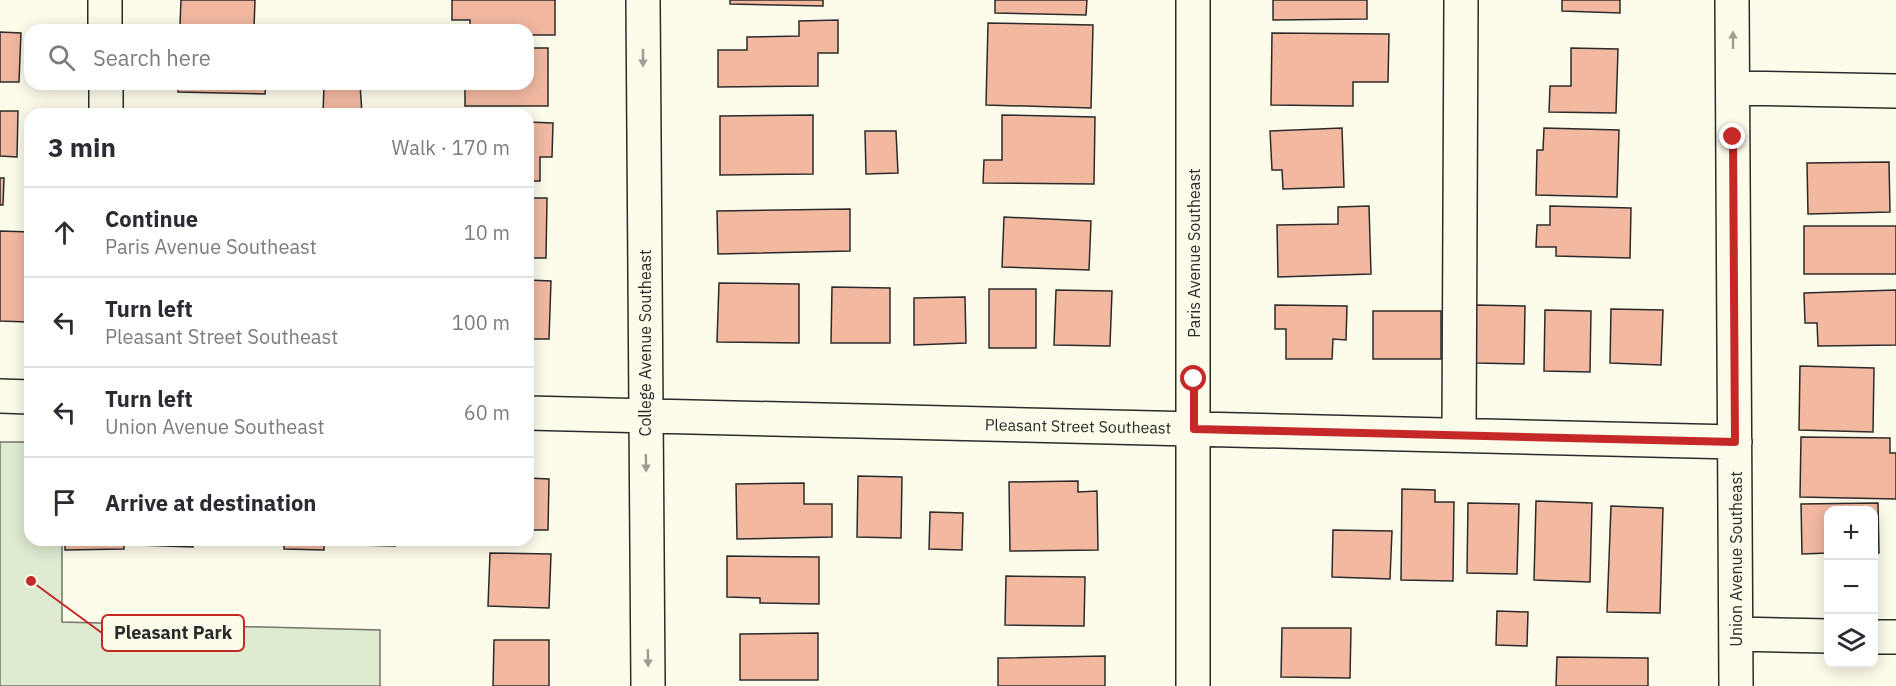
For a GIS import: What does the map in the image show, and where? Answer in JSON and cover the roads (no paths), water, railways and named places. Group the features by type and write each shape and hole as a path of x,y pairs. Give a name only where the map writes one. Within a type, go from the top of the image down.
{"street":[{"path":"105,0 105,24"},
{"name":"College Avenue Southeast","path":"643,0 648,686"},
{"name":"Paris Avenue Southeast","path":"1193,0 1193,686"},
{"path":"1459,435 1461,0"},
{"name":"Union Avenue Southeast","path":"1732,0 1736,686"},
{"path":"1733,88 1896,91"},
{"path":"106,90 106,108"},
{"path":"0,396 24,397"},
{"name":"Pleasant Street Southeast","path":"534,413 1735,442"},
{"path":"1736,634 1824,636"},
{"path":"1878,637 1896,637"}],"place":[{"name":"Pleasant Park","path":"31,581"}]}
